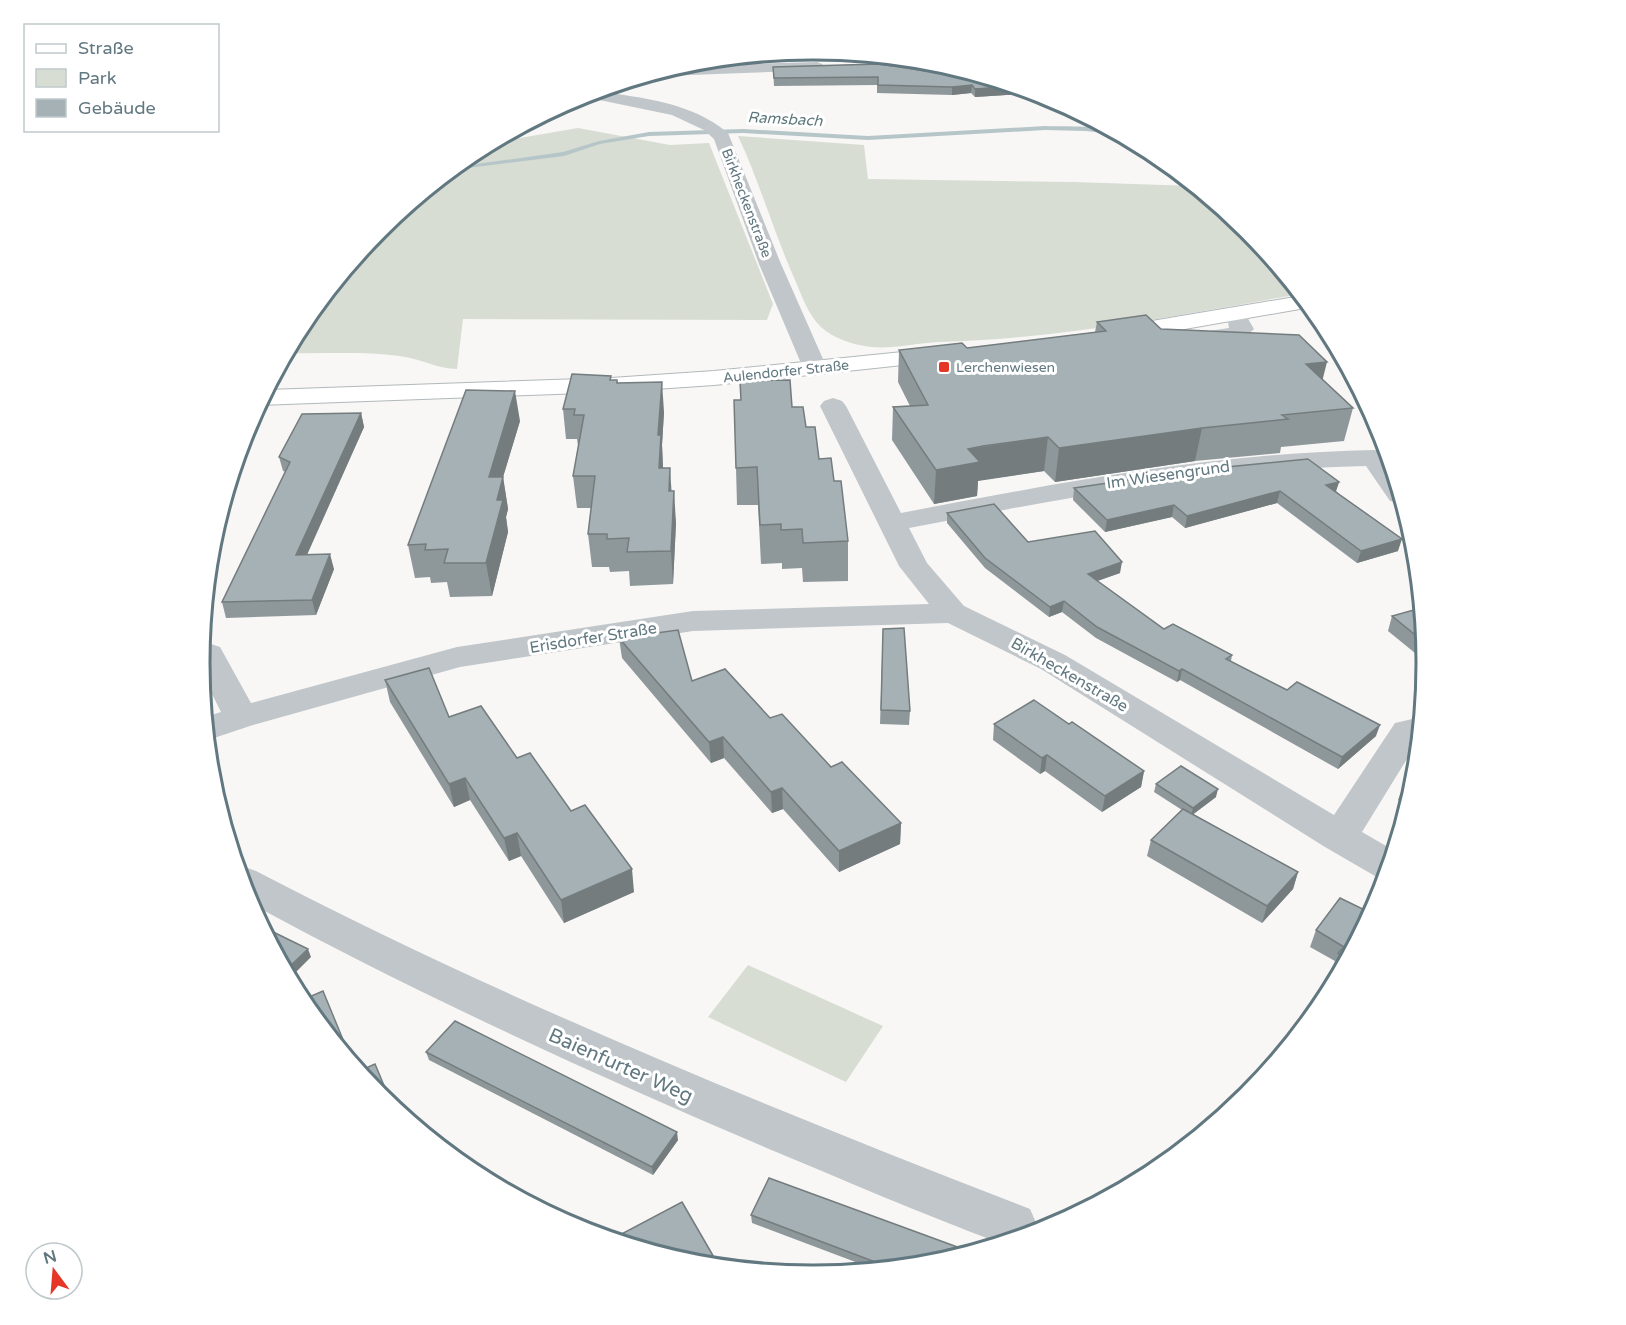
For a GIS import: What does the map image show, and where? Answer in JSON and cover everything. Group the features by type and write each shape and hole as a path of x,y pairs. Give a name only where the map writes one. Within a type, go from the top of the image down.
{"main road":[{"path":"1099,336 1296,304"},
{"name":"Aulendorfer Straße","path":"272,398 611,385 714,378 963,353"}],"street":[{"path":"713,69 834,66"},
{"name":"Birkheckenstraße","path":"605,97 662,108 700,120 718,133 770,264 815,368"},
{"path":"1163,334 1176,339 1190,340 1235,333 1243,329 1239,322"},
{"name":"Birkheckenstraße","path":"833,406 914,566 953,613 1053,662 1382,862"},
{"name":"Im Wiesengrund","path":"893,523 1165,472 1276,460 1374,458 1386,474"},
{"name":"Erisdorfer Straße","path":"215,726 457,657 693,621 953,613"},
{"path":"210,658 242,717"},
{"path":"1339,837 1407,731 1411,730"},
{"name":"Baienfurter Weg","path":"254,887 299,912 576,1047 780,1133 1012,1225"}],"green space":[{"path":"578,128 670,145 709,143 773,304 767,320 463,319 457,369 385,354 296,353 335,296 387,236 446,185 516,139"},
{"path":"738,136 864,145 868,179 1181,186 1239,236 1291,296 1120,325 1030,336 888,347 871,347 851,343 826,331 809,311 787,262"},
{"path":"748,965 883,1026 846,1082 708,1017"}],"building":[{"path":"879,64 931,72 992,88 975,89 972,85 952,87 878,85 878,77 774,78 773,67"},
{"path":"1146,315 1161,329 1299,335 1327,362 1306,364 1353,408 1282,415 1288,419 1202,428 1059,448 1048,437 983,446 968,449 980,462 936,470 893,407 928,405 899,350 962,343 967,348 1106,331 1097,322"},
{"path":"572,374 611,376 610,380 617,380 617,383 662,382 658,435 661,435 659,468 670,468 669,491 674,491 671,551 627,552 629,538 607,539 607,534 588,534 595,476 573,476 584,415 574,415 575,409 563,409"},
{"path":"790,380 792,407 803,407 806,427 815,427 819,459 831,458 834,481 841,481 848,541 803,543 802,529 781,530 781,524 760,525 757,467 736,468 734,400 741,400 740,381"},
{"path":"466,390 515,391 489,477 503,477 497,500 503,500 486,563 444,563 448,549 425,550 426,544 408,545"},
{"path":"361,413 296,555 330,554 312,600 222,602 290,462 279,457 302,414"},
{"path":"1308,459 1339,482 1326,485 1402,539 1361,551 1280,491 1187,516 1174,505 1107,520 1074,488 1196,470"},
{"path":"994,504 1028,542 1095,531 1122,562 1088,574 1164,629 1173,624 1232,655 1226,659 1287,690 1297,682 1380,725 1342,757 1182,669 1179,671 1097,627 1064,601 1050,607 985,558 947,513"},
{"path":"1413,610 1415,634 1392,616"},
{"path":"904,628 910,711 881,710 883,629"},
{"path":"678,630 692,681 725,669 770,718 782,714 831,767 842,762 901,823 839,851 782,788 771,792 723,737 709,742 619,638"},
{"path":"429,668 449,717 481,706 517,758 530,753 571,811 585,805 632,869 561,900 517,833 504,838 465,778 449,784 385,680"},
{"path":"1034,700 1069,724 1072,722 1144,771 1105,796 1047,755 1042,758 994,724"},
{"path":"1181,766 1218,789 1193,808 1156,784"},
{"path":"1183,809 1298,872 1267,906 1151,840"},
{"path":"1340,898 1362,909 1344,947 1316,930"},
{"path":"275,933 308,949 291,965"},
{"path":"323,991 342,1038 335,1029 311,996"},
{"path":"455,1021 677,1132 652,1167 426,1052"},
{"path":"375,1064 384,1086 367,1068"},
{"path":"769,1178 957,1247 874,1262 751,1215"},
{"path":"682,1202 713,1256 657,1244 622,1234"}],"waterway":[{"name":"Ramsbach","path":"472,166 564,154 599,143 649,134 743,131 868,138 1045,128 1094,130"}],"place":[{"name":"Lerchenwiesen","path":"944,367"}]}
